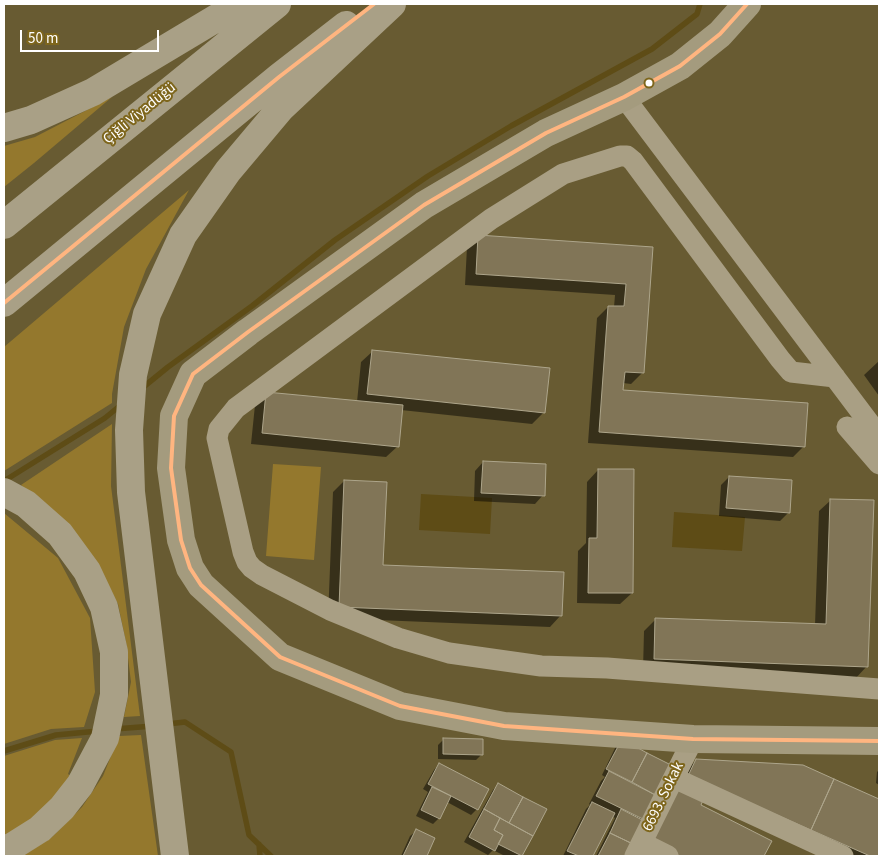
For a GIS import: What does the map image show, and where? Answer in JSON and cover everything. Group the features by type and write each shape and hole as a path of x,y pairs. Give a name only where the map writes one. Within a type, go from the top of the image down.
{"highway":[{"path":"4,128 31,120 93,92 240,4"},
{"name":"Çiğli Viyadüğü","path":"4,225 277,4"},
{"path":"4,303 272,83 374,4"},
{"path":"175,851 131,492 128,430 133,375 148,314 183,235 228,171 281,108 392,4"},
{"path":"4,492 26,504 60,534 87,571 104,607 114,652 114,695 104,738 80,785 62,808 40,829 4,850"}],"street":[{"path":"747,4 720,34 680,66 624,97 546,133 424,205 193,374 174,416 171,468 181,540 190,568 201,585 280,657 400,706 504,726 693,739 879,741"},
{"path":"624,97 879,436"},
{"path":"835,377 792,372 780,359 633,161 627,156 620,156 563,174 491,219 236,408 219,429 217,438 243,552 252,568 330,610 398,638 450,653 541,666 607,668 879,689"},
{"path":"847,427 879,464"},
{"name":"6693. Sokak","path":"638,850 693,739"},
{"path":"674,778 843,856"},
{"path":"638,850 668,856"}],"shaded area":[{"path":"112,97 4,187 4,146 35,137"},
{"path":"189,190 146,269 124,327 112,403 4,471 4,347"},
{"path":"112,424 111,486 140,716 124,717 131,682 126,642 118,604 95,560 66,522 21,485"},
{"path":"273,464 321,467 314,560 266,556"},
{"path":"421,494 492,498 490,534 419,530"},
{"path":"674,512 745,517 742,551 672,547"},
{"path":"4,513 58,558 90,618 95,692 84,727 51,729 4,744"},
{"path":"141,735 158,856 22,856 52,837 82,807 103,776 119,736"},
{"path":"82,738 68,774 72,777 36,817 4,838 4,756 55,740"}],"building":[{"path":"478,235 653,247 644,373 625,372 623,390 808,403 805,447 599,432 608,306 624,306 626,284 476,274"},
{"path":"372,350 550,368 545,413 367,394"},
{"path":"266,392 403,405 399,447 262,433"},
{"path":"483,461 546,464 545,496 481,493"},
{"path":"598,469 634,469 633,593 588,593 589,538 597,538"},
{"path":"729,476 792,480 790,513 726,508"},
{"path":"344,480 387,482 383,565 564,572 562,616 339,607"},
{"path":"830,499 874,500 868,667 654,659 655,618 826,624"},
{"path":"443,738 483,739 483,755 443,754"},
{"path":"622,739 647,753 632,782 606,769"},
{"path":"647,753 675,767 659,797 632,782"},
{"path":"696,759 803,765 834,779 811,830 688,776"},
{"path":"439,763 489,789 478,810 428,784"},
{"path":"609,771 659,797 647,821 596,796"},
{"path":"834,779 879,799 879,856 870,856 811,830"},
{"path":"498,783 523,797 509,823 484,809"},
{"path":"678,785 704,798 701,805 772,841 764,856 680,856 650,841"},
{"path":"432,787 451,796 440,819 421,810"},
{"path":"523,797 547,809 533,836 509,823"},
{"path":"592,802 615,813 593,856 579,856 567,851"},
{"path":"484,809 500,818 494,830 503,835 495,851 469,837"},
{"path":"621,809 646,822 635,845 610,833"},
{"path":"500,818 533,836 522,856 498,844 503,835 494,830"},
{"path":"416,829 435,838 427,856 403,856"},
{"path":"610,833 635,845 629,856 598,856"}],"waterway":[{"path":"141,389 252,306 335,240 428,176 511,126 652,49 697,14 700,4"},
{"path":"4,481 105,418 122,404"},
{"path":"167,724 185,722 231,752 249,835 271,856"},
{"path":"115,729 153,726"},
{"path":"4,751 56,735 98,731"},
{"path":"259,844 260,856"}],"transit line":[{"path":"4,303 279,77 374,4"},
{"path":"747,4 720,34 680,66 624,97 546,133 424,205 193,374 174,416 171,468 181,540 190,568 201,585 280,657 400,706 504,726 693,739 879,741"}]}
